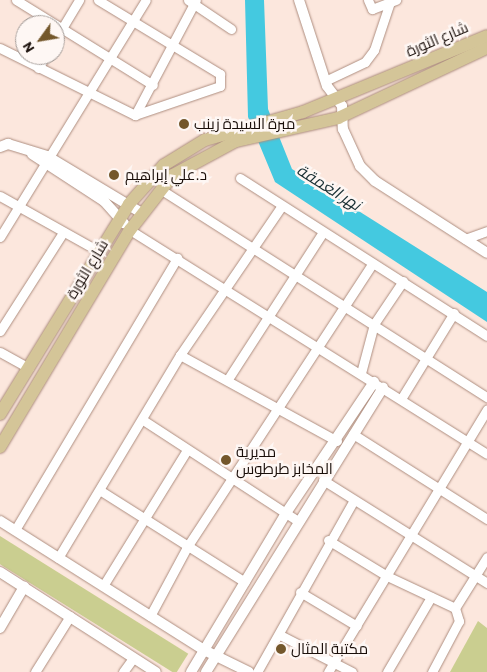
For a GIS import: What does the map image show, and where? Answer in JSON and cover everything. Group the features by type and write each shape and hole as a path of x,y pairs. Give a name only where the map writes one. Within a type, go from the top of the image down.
{"main road":[{"name":"شارع الثورة","path":"290,122 331,100 487,36"},
{"name":"شارع الثورة","path":"290,122 337,117 487,48"},
{"path":"234,136 290,122"},
{"name":"شارع الثورة","path":"0,447 130,230 160,189 185,166 234,136"},
{"name":"شارع الثورة","path":"2,407 29,368 129,204 173,158 234,136"}],"street":[{"path":"16,0 39,15"},
{"path":"65,23 79,0"},
{"path":"0,48 135,115 220,86 220,74 98,0"},
{"path":"0,237 86,92 146,0"},
{"path":"299,0 331,100 352,154 370,177 487,253"},
{"path":"368,0 372,9 393,1"},
{"path":"135,115 153,85 193,1 231,29"},
{"path":"326,84 365,62 374,50 393,1"},
{"path":"65,31 109,56 153,85"},
{"path":"331,100 337,117"},
{"path":"0,146 8,144 45,159 129,204 142,213"},
{"path":"45,159 104,201 121,217 130,230 316,344 487,454"},
{"path":"240,178 281,207 403,281 487,336"},
{"path":"160,189 487,396"},
{"path":"0,196 19,205 62,234 100,252"},
{"path":"58,558 101,491 180,355 251,246 281,207"},
{"path":"465,239 487,231"},
{"path":"228,379 294,274 323,232"},
{"path":"0,331 62,234"},
{"path":"15,530 177,258"},
{"path":"150,616 186,547 232,478 316,344 373,263"},
{"path":"361,373 374,324 403,281"},
{"path":"401,399 454,313"},
{"path":"0,352 29,368"},
{"path":"180,355 228,379 337,441"},
{"path":"206,672 353,434 379,385"},
{"path":"191,672 286,513 379,385"},
{"path":"328,672 487,408"},
{"path":"143,420 298,521"},
{"path":"353,434 487,519"},
{"path":"103,586 188,450"},
{"path":"323,480 487,583"},
{"path":"101,491 186,547 244,582"},
{"path":"257,672 280,635 300,592 328,540 354,500"},
{"path":"0,521 204,650 249,672"},
{"path":"328,540 387,576 455,608"},
{"path":"432,672 458,620 455,608 487,557"},
{"path":"0,572 156,672"},
{"path":"0,628 24,587"},
{"path":"300,592 357,626"},
{"path":"387,672 430,597"},
{"path":"36,672 70,616"},
{"path":"280,635 352,672"},
{"path":"123,672 133,658"}],"green space":[{"path":"0,536 188,654 177,672 172,672 0,564"},
{"path":"478,621 487,628 487,672 450,672"}],"water":[{"path":"245,0 264,0 268,109 292,169 487,292 487,322 275,182 248,117"}],"place":[{"name":"مبرة السيدة زينب","path":"184,124"},
{"name":"د.علي إبراهيم","path":"114,175"},
{"name":"مديرية المخابز طرطوس","path":"226,460"},
{"name":"مكتبة المثال","path":"281,649"}],"water label":[{"name":"نهر الغمقة","path":"329,187"}]}
